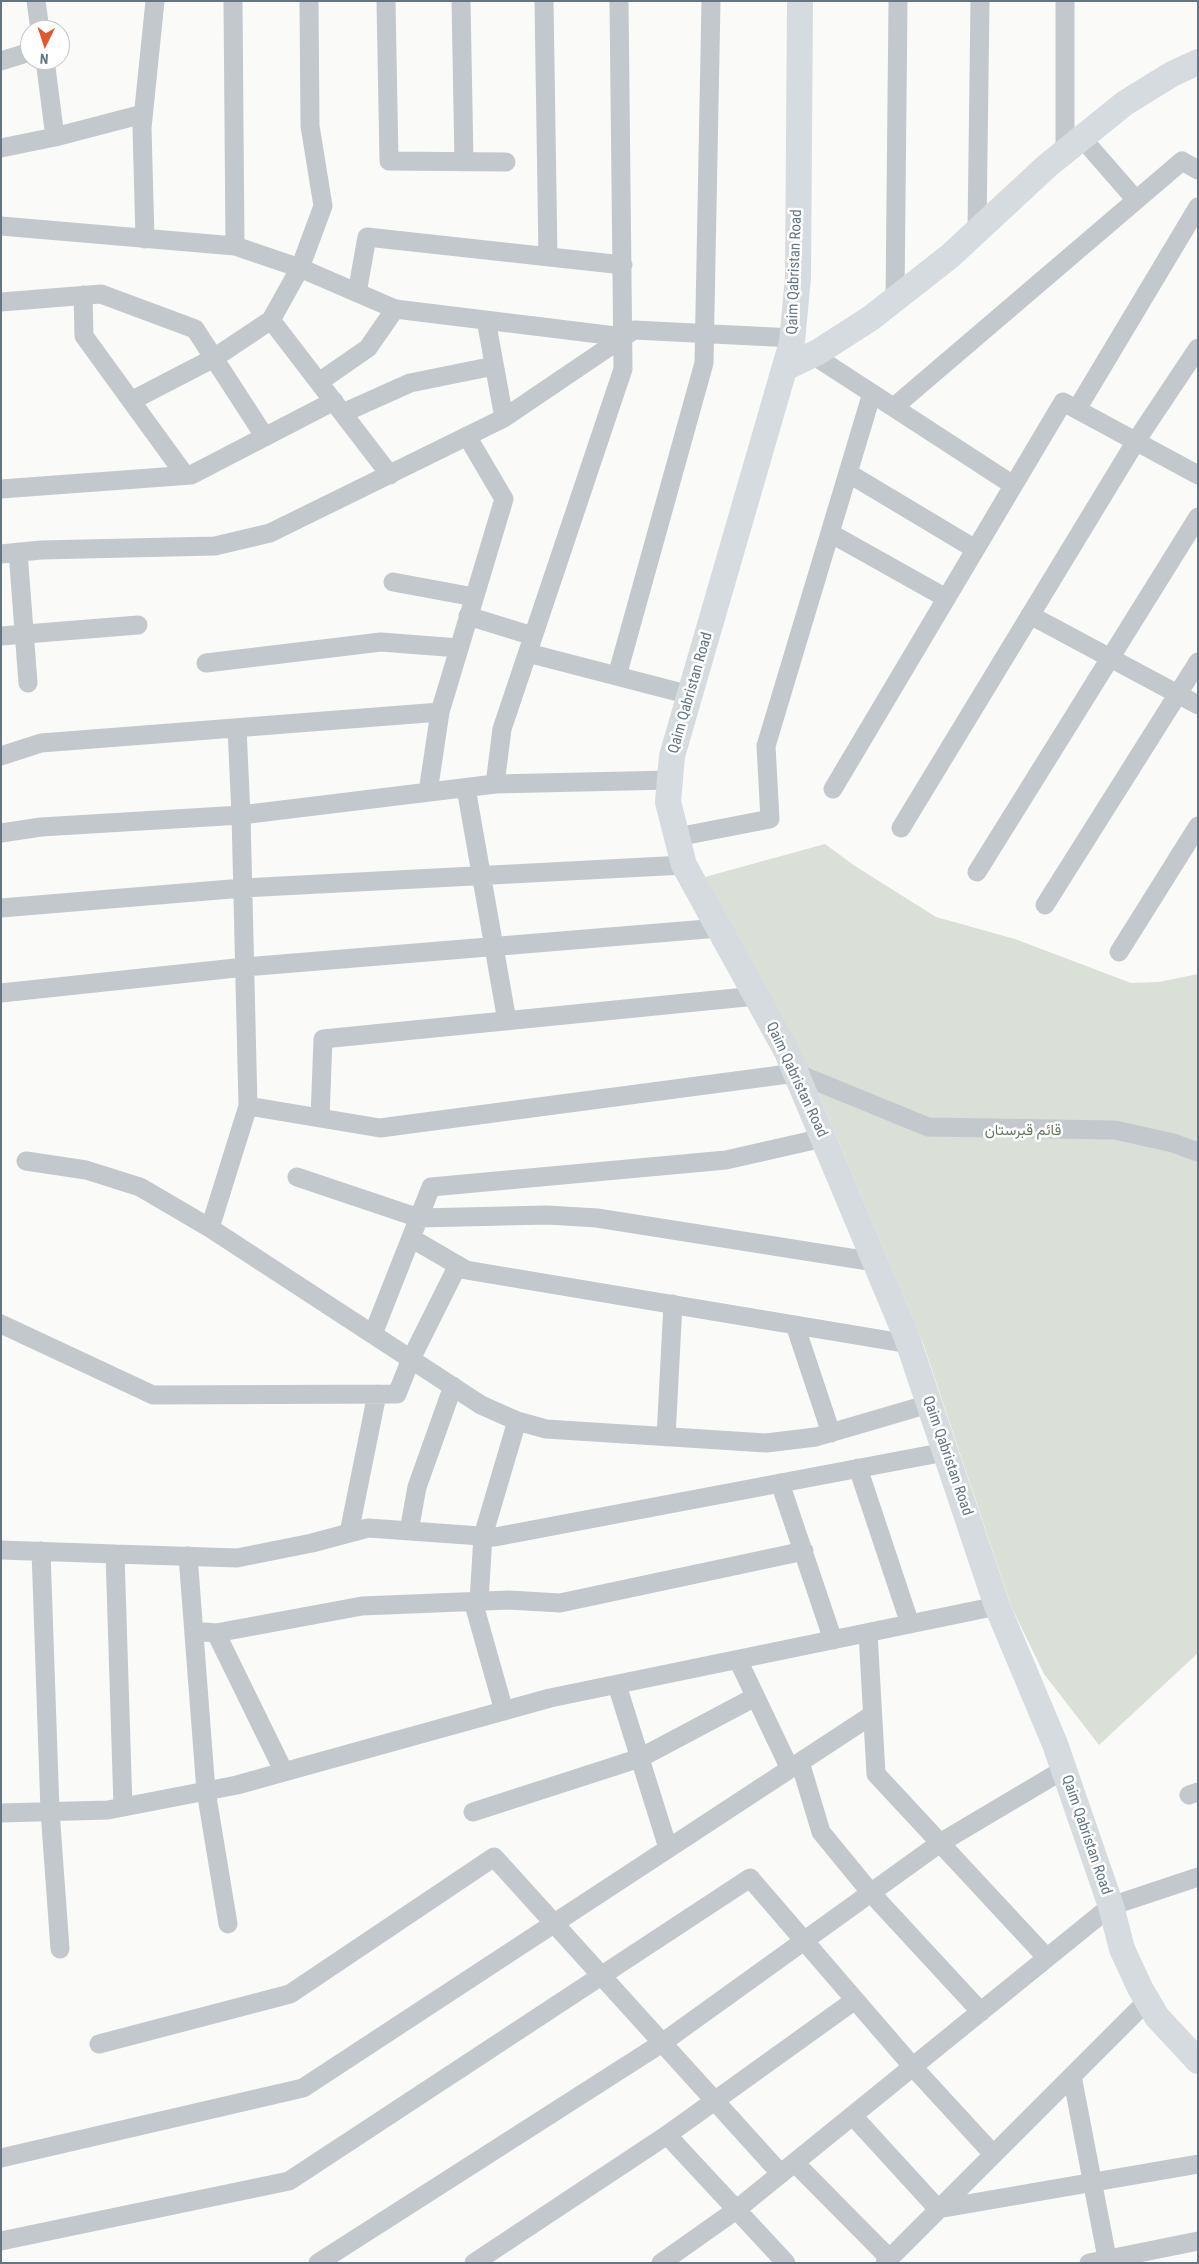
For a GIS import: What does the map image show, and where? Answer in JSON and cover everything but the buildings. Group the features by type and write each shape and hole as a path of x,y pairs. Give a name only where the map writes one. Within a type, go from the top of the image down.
{"street":[{"path":"36,1 39,20"},
{"path":"145,239 142,128 155,1"},
{"path":"233,1 235,246"},
{"path":"131,401 214,358 271,320 300,268 323,206 310,126 308,1"},
{"path":"386,1 390,161 506,162"},
{"path":"461,1 464,162"},
{"path":"544,1 548,256"},
{"path":"495,784 502,729 623,369 619,1"},
{"path":"617,676 704,362 711,1"},
{"name":"Qaim Qabristan Road","path":"800,1 798,277 793,338 672,756 668,802 684,865 787,1052 909,1344 997,1606 1064,1770 1111,1906 1122,1949 1147,2001 1157,2017 1198,2062"},
{"path":"894,300 898,1"},
{"path":"977,231 980,1"},
{"path":"1065,1 1073,145 1136,200"},
{"path":"1,61 20,55"},
{"path":"785,368 813,355 871,318 950,256 1073,145 1125,103 1172,74 1198,62"},
{"path":"46,70 55,137"},
{"path":"1,148 55,137 143,114"},
{"path":"894,407 1182,161 1198,170"},
{"path":"1077,409 1198,207"},
{"path":"1,226 235,246 300,268 395,309 624,337"},
{"path":"357,292 367,237 623,265"},
{"path":"1,302 101,294 195,329 265,436"},
{"path":"83,295 84,336 184,475"},
{"path":"320,382 368,348 395,309"},
{"path":"271,320 390,474"},
{"path":"486,320 504,418"},
{"path":"28,683 24,634 10,553 215,546 270,533 504,418 634,330 793,338"},
{"path":"900,828 1136,442 1198,348"},
{"path":"813,355 1013,485"},
{"path":"1,489 191,475 265,436 338,407 410,383 494,366"},
{"path":"677,838 770,819 766,746 872,393"},
{"path":"833,789 1062,402 1198,475"},
{"path":"428,792 440,712 504,499 467,436"},
{"path":"848,473 975,548"},
{"path":"977,872 1198,517"},
{"path":"830,533 946,598"},
{"path":"393,582 474,597"},
{"path":"1030,615 1198,705"},
{"path":"468,616 531,644 617,676 690,695"},
{"path":"1,636 138,625"},
{"path":"206,663 381,642 459,648"},
{"path":"1044,904 1198,662"},
{"path":"1,756 41,743 440,712"},
{"path":"210,1228 248,1106 237,728"},
{"path":"1,833 41,827 241,815 495,784 670,780"},
{"path":"466,788 507,1021"},
{"path":"1119,952 1198,826"},
{"path":"1,908 243,888 684,865"},
{"path":"1,993 245,967 719,928"},
{"path":"320,1118 323,1039 756,996"},
{"path":"248,1106 380,1128 796,1073 928,1127 1115,1130 1198,1152"},
{"path":"373,1334 432,1187 726,1160 823,1138"},
{"path":"26,1161 86,1170 140,1187 210,1228 481,1404 517,1421 546,1429 766,1443 816,1437 929,1404"},
{"path":"297,1177 419,1218 548,1215 597,1218 875,1262"},
{"path":"411,1238 466,1270 909,1344"},
{"path":"1,1324 153,1395 397,1394 411,1359 458,1265"},
{"path":"666,1436 674,1304"},
{"path":"795,1325 831,1433"},
{"path":"409,1531 416,1487 453,1386"},
{"path":"349,1533 377,1394"},
{"path":"504,1711 476,1601 483,1536 517,1421"},
{"path":"1,1550 237,1558 368,1528 495,1537 945,1452"},
{"path":"858,1468 910,1624"},
{"path":"780,1483 833,1640"},
{"path":"41,1551 50,1812 60,1948"},
{"path":"194,1632 216,1633 362,1606 509,1600 560,1604 804,1552"},
{"path":"116,1554 123,1807"},
{"path":"188,1556 206,1791 228,1924"},
{"path":"1,1813 108,1810 206,1791 284,1772 550,1698 997,1606"},
{"path":"216,1633 284,1772"},
{"path":"868,1633 876,1774 1047,1958"},
{"path":"738,1660 755,1697 795,1766 821,1832 871,1893 981,2012"},
{"path":"617,1685 668,1848"},
{"path":"473,1812 640,1758 755,1697"},
{"path":"1,2158 303,2088 872,1715"},
{"path":"318,2263 662,2042 940,1843 1064,1770"},
{"path":"100,2044 290,1994 494,1857 715,2101 887,2260 1147,2001"},
{"path":"661,2263 736,2210 1111,1906 1198,1877"},
{"path":"1,2241 289,2182 750,1878 913,2067 993,2154"},
{"path":"474,2263 667,2135 855,2000"},
{"path":"1072,2076 1093,2182 1101,2262 1198,2241"},
{"path":"853,2116 938,2209"},
{"path":"667,2135 786,2263"},
{"path":"938,2209 1198,2164"}],"green space":[{"name":"قائم قبرستان","path":"825,844 855,866 936,917 1015,939 1131,983 1159,982 1198,974 1198,1653 1099,1745 1044,1674 1011,1606 923,1343 810,1073 705,877"}]}
